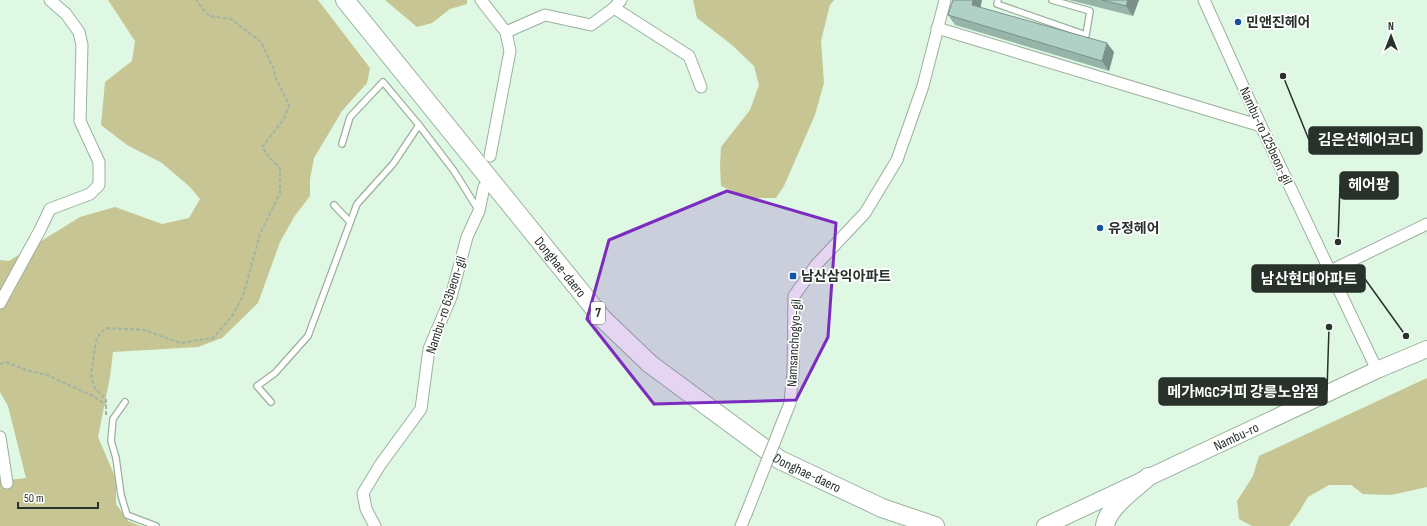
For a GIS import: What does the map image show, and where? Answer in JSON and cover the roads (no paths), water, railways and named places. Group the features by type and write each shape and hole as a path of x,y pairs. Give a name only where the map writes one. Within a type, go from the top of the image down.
{"main road":[{"name":"Donghae-daero","path":"345,0 602,318 650,364 780,460 882,508 935,526"},
{"path":"1105,526 1114,508 1148,477"},
{"path":"882,508 890,526"}],"street":[{"path":"0,303 50,209 90,194 99,185 99,162 80,121 82,45 79,32 66,14 50,0"},
{"path":"481,0 506,32 510,51 490,156"},
{"name":"Namsanchogyo-gil","path":"741,526 790,403 793,372 794,296 816,265 866,213 897,160 923,86 945,0"},
{"name":"Nambu-ro 125beon-gil","path":"1204,0 1261,126 1376,370"},
{"path":"506,32 545,15 591,25 617,4 689,56 701,87"},
{"path":"937,28 1261,126"},
{"name":"Nambu-ro 63beon-gil","path":"375,526 366,509 363,493 380,465 421,409 429,349 451,297 467,237 479,211 484,187"},
{"path":"1330,271 1427,224"},
{"name":"Nambu-ro","path":"1045,526 1376,370 1427,348"},
{"path":"0,437 7,483"}],"lane":[{"path":"998,0 997,4 1086,35 1090,11 1052,0"},
{"path":"342,144 350,117 383,82 419,125 454,171 479,211"},
{"path":"271,402 257,386 275,373 308,336 357,204 393,164 419,125"},
{"path":"334,205 350,222"},
{"path":"125,402 113,419 111,441 116,458 121,495 127,514 156,526"}],"place":[{"name":"민앤진헤어","path":"1238,22"},
{"name":"김은선헤어코디","path":"1283,76"},
{"name":"유정헤어","path":"1100,228"},
{"name":"헤어팡","path":"1338,242"},
{"name":"남산삼익아파트","path":"793,276"},
{"name":"메가MGC커피 강릉노암점","path":"1329,327"},
{"name":"남산현대아파트","path":"1406,336"}]}
